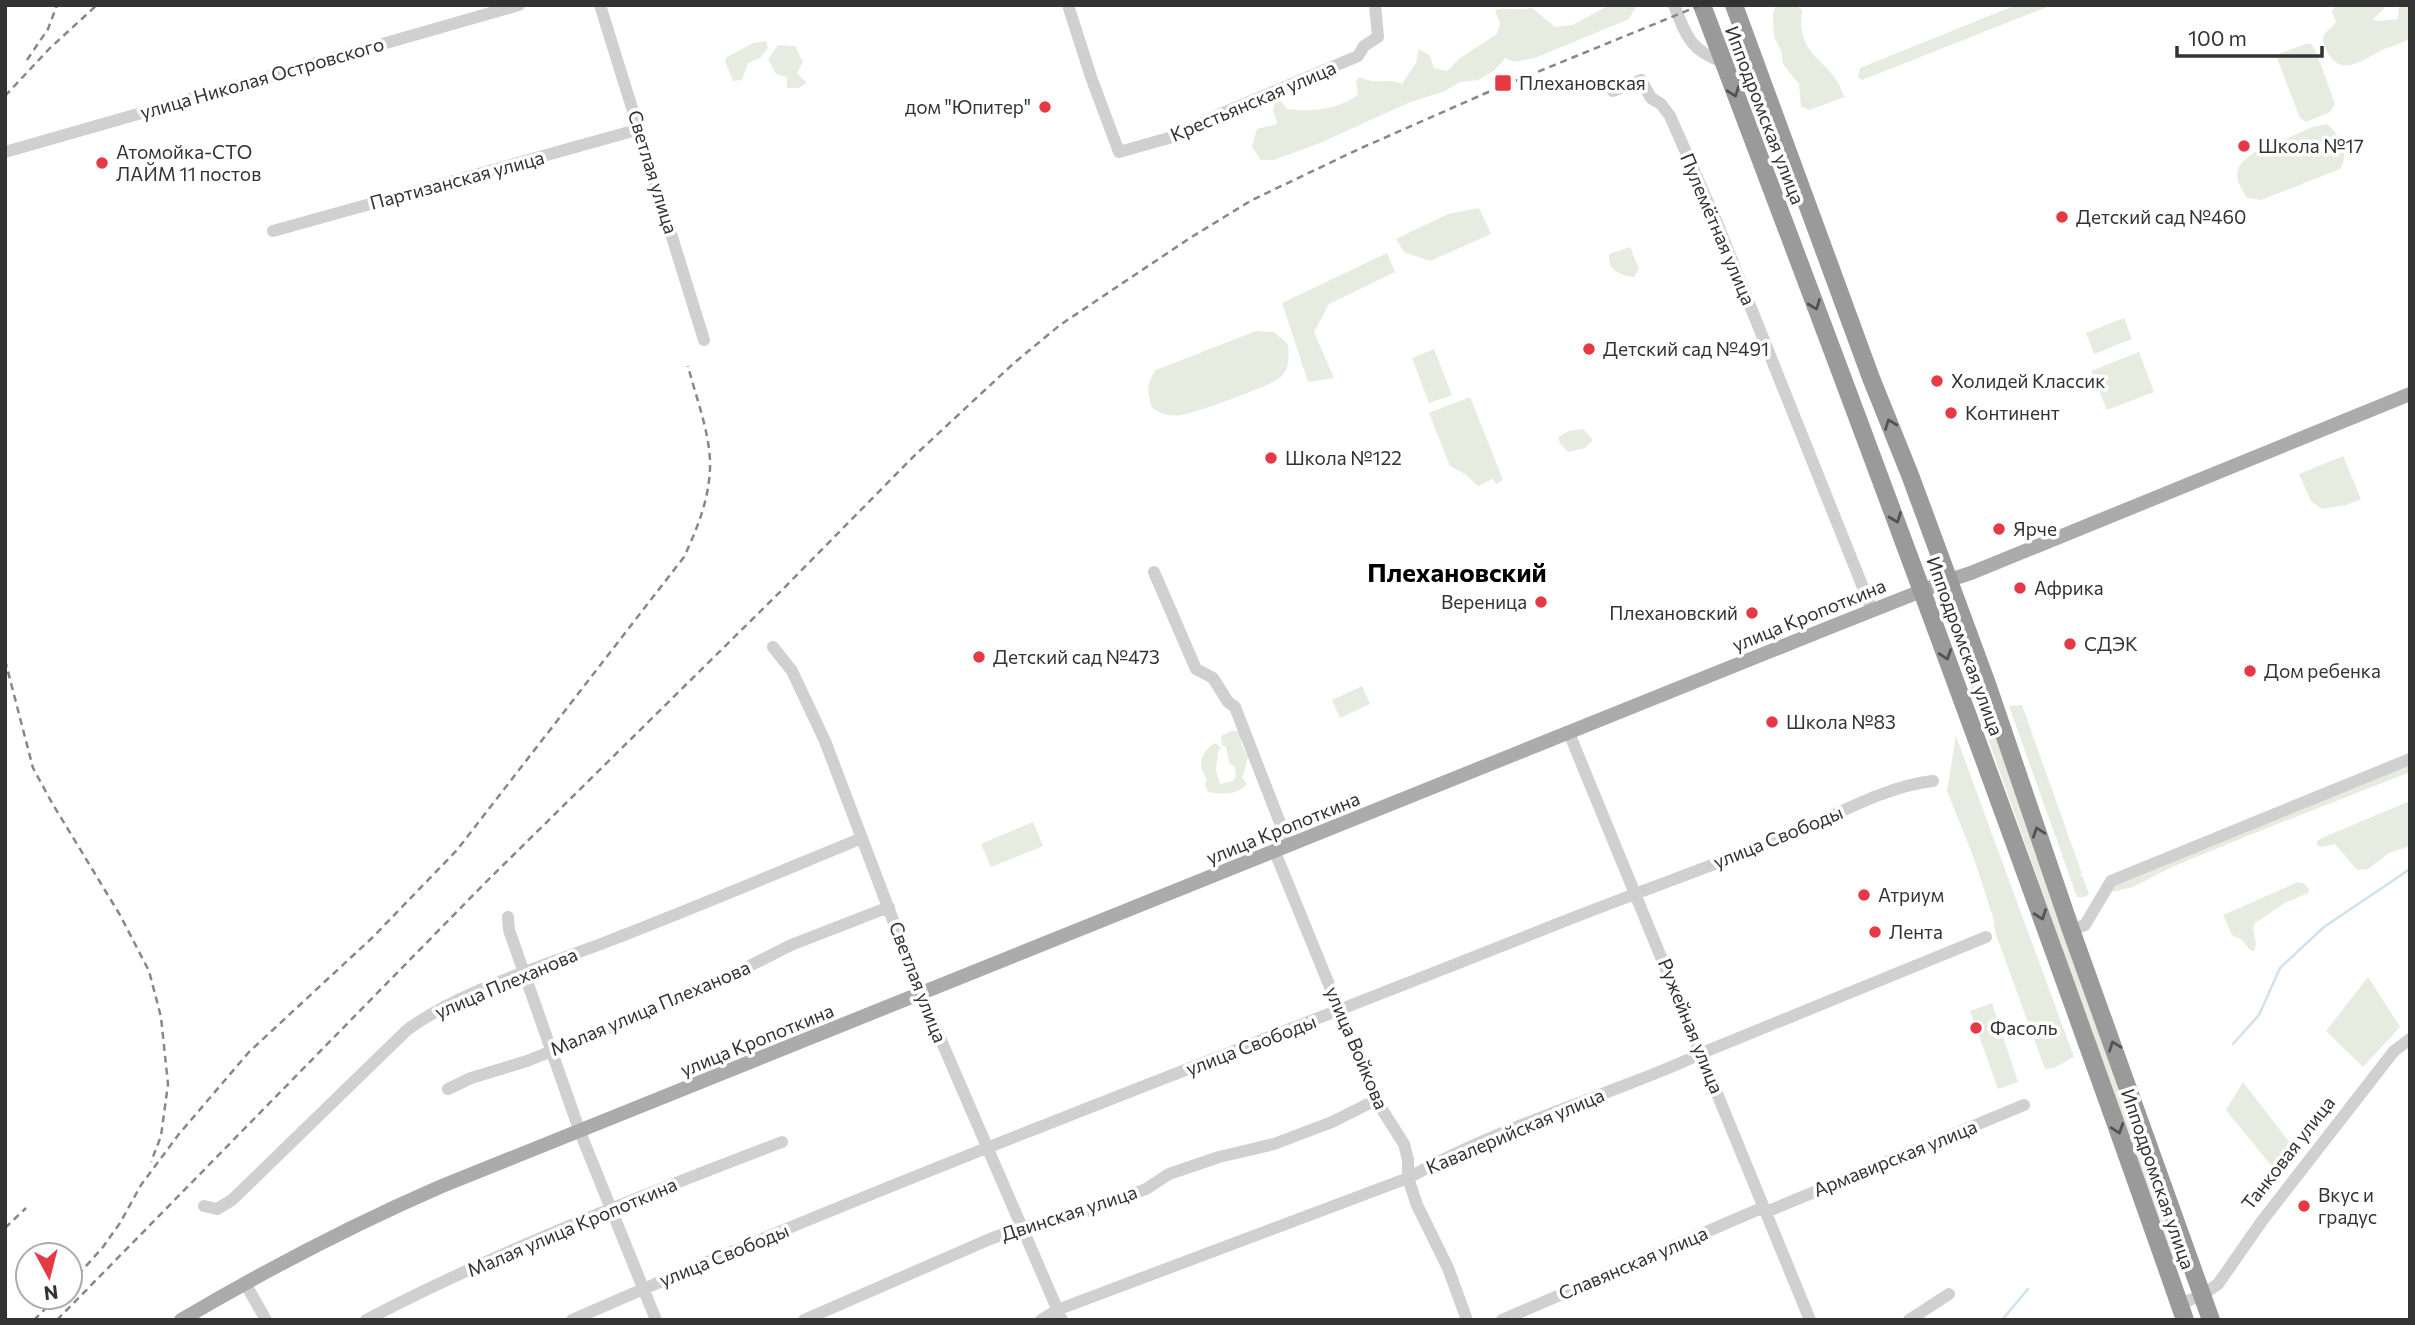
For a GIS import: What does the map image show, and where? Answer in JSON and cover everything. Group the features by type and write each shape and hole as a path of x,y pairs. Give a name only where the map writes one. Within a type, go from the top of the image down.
{"highway":[{"name":"Ипподромская улица","path":"1702,5 1923,591 2183,1312"},
{"name":"Ипподромская улица","path":"1734,5 1948,580 2202,1295"},
{"path":"2169,1273 2186,1271 2191,1264"},
{"path":"2202,1295 2211,1320"}],"main road":[{"name":"улица Кропоткина","path":"181,1320 245,1283 382,1212 2410,394"}],"street":[{"name":"улица Николая Островского","path":"5,152 519,5"},
{"name":"Светлая улица","path":"600,5 704,340"},
{"name":"Крестьянская улица","path":"1068,5 1119,152 1176,136 1223,113 1359,56 1364,46 1378,37 1375,5"},
{"path":"1674,5 1691,43 1707,56 1723,62"},
{"name":"Пулемётная улица","path":"1613,91 1641,80 1651,98 1661,104 1670,116 1722,236 1872,610"},
{"name":"Партизанская улица","path":"273,231 640,129"},
{"path":"1154,572 1196,669 1213,678 1228,702 1235,706 1289,846"},
{"name":"Светлая улица","path":"773,647 792,671 825,741 921,994 1059,1315"},
{"name":"Ружейная улица","path":"1569,733 1810,1320"},
{"path":"2071,930 2085,925 2111,881 2410,759"},
{"name":"улица Свободы","path":"572,1320 986,1147 1636,892 1786,836 1870,800 1916,783 1933,781"},
{"name":"улица Плеханова","path":"204,1206 217,1209 232,1200 407,1030 422,1019 473,994 690,910 862,838"},
{"name":"улица Войкова","path":"1275,852 1376,1100 1404,1144 1408,1160 1408,1178 1417,1205 1448,1268 1466,1320"},
{"name":"Малая улица Плеханова","path":"448,1089 471,1078 527,1061 551,1049 696,993 791,945 889,907"},
{"path":"508,917 509,930 580,1132 656,1320"},
{"name":"Кавалерийская улица","path":"1041,1320 1408,1178 1440,1160 1595,1096 1674,1067 1702,1053 1986,937"},
{"name":"Танковая улица","path":"2183,1312 2218,1284 2262,1221 2394,1051 2410,1039"},
{"name":"Двинская улица","path":"804,1320 1020,1228 1082,1213 1146,1189 1169,1174 1219,1157 1275,1144 1332,1122 1376,1100"},
{"name":"Армавирская улица","path":"1765,1209 2024,1105"},
{"name":"Малая улица Кропоткина","path":"366,1320 499,1255 610,1208 782,1142"},
{"name":"Славянская улица","path":"1503,1320 1765,1209"},
{"path":"245,1283 265,1320"},
{"path":"1909,1320 1949,1294"}],"shaded area":[{"path":"1610,5 1637,5 1629,19 1535,58 1514,62 1505,58 1495,70 1478,80 1460,82 1445,91 1408,103 1320,143 1274,160 1261,160 1252,147 1257,129 1277,124 1273,109 1277,96 1287,109 1315,110 1333,107 1358,95 1356,81 1360,77 1371,81 1402,84 1416,63 1419,49 1430,56 1434,68 1447,71 1460,58 1497,34 1500,24 1495,10 1532,8 1555,27 1572,25"},
{"path":"1776,5 1796,5 1802,10 1804,39 1809,49 1839,84 1844,97 1810,110 1801,107 1799,84 1783,64 1781,50 1774,37 1773,13"},
{"path":"2016,5 2052,5 1862,80 1858,77 1860,68"},
{"path":"2335,5 2384,5 2384,9 2373,19 2377,21 2398,19 2399,5 2410,5 2410,38 2358,63 2337,63 2331,58 2323,40 2326,32 2336,22 2332,12"},
{"path":"766,41 768,48 760,58 748,63 742,80 733,81 725,61 727,57 753,43"},
{"path":"2311,44 2315,49 2335,104 2330,112 2306,122 2300,118 2277,58 2280,53"},
{"path":"778,45 795,46 803,62 797,73 807,83 799,88 787,88 787,77 776,74 768,59"},
{"path":"2327,124 2336,133 2344,151 2340,169 2261,200 2247,198 2237,173 2246,158 2313,127"},
{"path":"1479,208 1491,234 1430,261 1404,252 1396,239 1448,214"},
{"path":"1630,247 1639,269 1634,277 1616,272 1609,260 1609,254"},
{"path":"1387,253 1395,272 1329,304 1314,332 1334,378 1308,382 1282,303"},
{"path":"2124,318 2132,339 2094,354 2086,333"},
{"path":"1256,331 1274,332 1288,344 1287,367 1279,378 1247,393 1182,415 1174,416 1152,408 1148,388 1156,370"},
{"path":"1434,349 1452,395 1429,403 1412,358"},
{"path":"2139,352 2154,392 2107,410 2091,371"},
{"path":"1470,397 1503,480 1496,484 1493,479 1478,486 1465,474 1450,466 1429,413"},
{"path":"1583,429 1593,440 1585,448 1568,452 1558,437 1569,431"},
{"path":"2343,456 2361,499 2322,509 2311,501 2299,474"},
{"path":"1955,625 1960,628 2184,1259 2181,1263 2173,1262 1950,631"},
{"path":"1362,686 1370,704 1340,718 1332,700"},
{"path":"2022,705 2082,874 2074,879 2082,875 2089,894 2085,897 2077,897 2009,706"},
{"path":"1231,731 1241,734 1241,744 1248,758 1242,778 1247,784 1234,792 1208,792 1205,785 1207,779 1201,764 1203,755 1215,743 1221,748 1218,751 1216,770 1220,784 1233,781 1236,777 1235,767 1229,763 1221,736"},
{"path":"1956,736 2074,1057 2054,1068 2045,1069 1995,932 1993,917 1973,856 1947,791"},
{"path":"2410,762 2410,772 2172,867 2133,887 2113,892 2110,887"},
{"path":"2410,801 2410,846 2389,853 2368,869 2357,870 2335,844 2321,847 2317,845 2317,841 2324,837"},
{"path":"1033,822 1043,846 991,867 981,844"},
{"path":"2298,882 2305,884 2309,889 2308,893 2285,903 2255,923 2254,951 2232,935 2223,915"},
{"path":"2368,977 2400,1027 2363,1067 2326,1031"},
{"path":"1992,1003 2018,1082 1998,1089 1970,1011"},
{"path":"2243,1082 2296,1151 2279,1175 2226,1110"}],"waterway":[{"path":"2233,1044 2259,1015 2280,968 2324,927 2410,869"},
{"path":"2002,1320 2028,1289"}],"railway":[{"path":"27,60 48,29 57,5"},
{"path":"5,96 50,48 97,5"},
{"path":"57,1320 486,882 913,457 1014,363 1060,325 1252,200 1486,93 1701,5"},
{"path":"84,1268 120,1223 141,1185 179,1134 249,1052 373,937 457,850 684,557 705,503 710,468 706,430 688,366"},
{"path":"5,660 33,768 120,915 149,971 161,1017 168,1084 161,1136 151,1162"},
{"path":"5,1228 26,1208"},
{"path":"34,1320 43,1311"}],"place":[{"name":"Плехановская","path":"1503,83"},
{"name":"дом \"Юпитер\"","path":"1045,107"},
{"name":"Школа №17","path":"2244,146"},
{"name":"Атомойка-СТО ЛАЙМ 11 постов","path":"102,163"},
{"name":"Детский сад №460","path":"2062,217"},
{"name":"Детский сад №491","path":"1589,349"},
{"name":"Холидей Классик","path":"1937,381"},
{"name":"Континент","path":"1951,413"},
{"name":"Школа №122","path":"1271,458"},
{"name":"Ярче","path":"1999,529"},
{"name":"Африка","path":"2020,588"},
{"name":"Вереница","path":"1541,602"},
{"name":"Плехановский","path":"1752,613"},
{"name":"СДЭК","path":"2070,644"},
{"name":"Детский сад №473","path":"979,657"},
{"name":"Дом ребенка","path":"2250,671"},
{"name":"Школа №83","path":"1772,722"},
{"name":"Атриум","path":"1864,895"},
{"name":"Лента","path":"1875,932"},
{"name":"Фасоль","path":"1976,1028"},
{"name":"Вкус и градус","path":"2304,1206"}],"district":[{"name":"Плехановский","path":"1457,573"}]}
